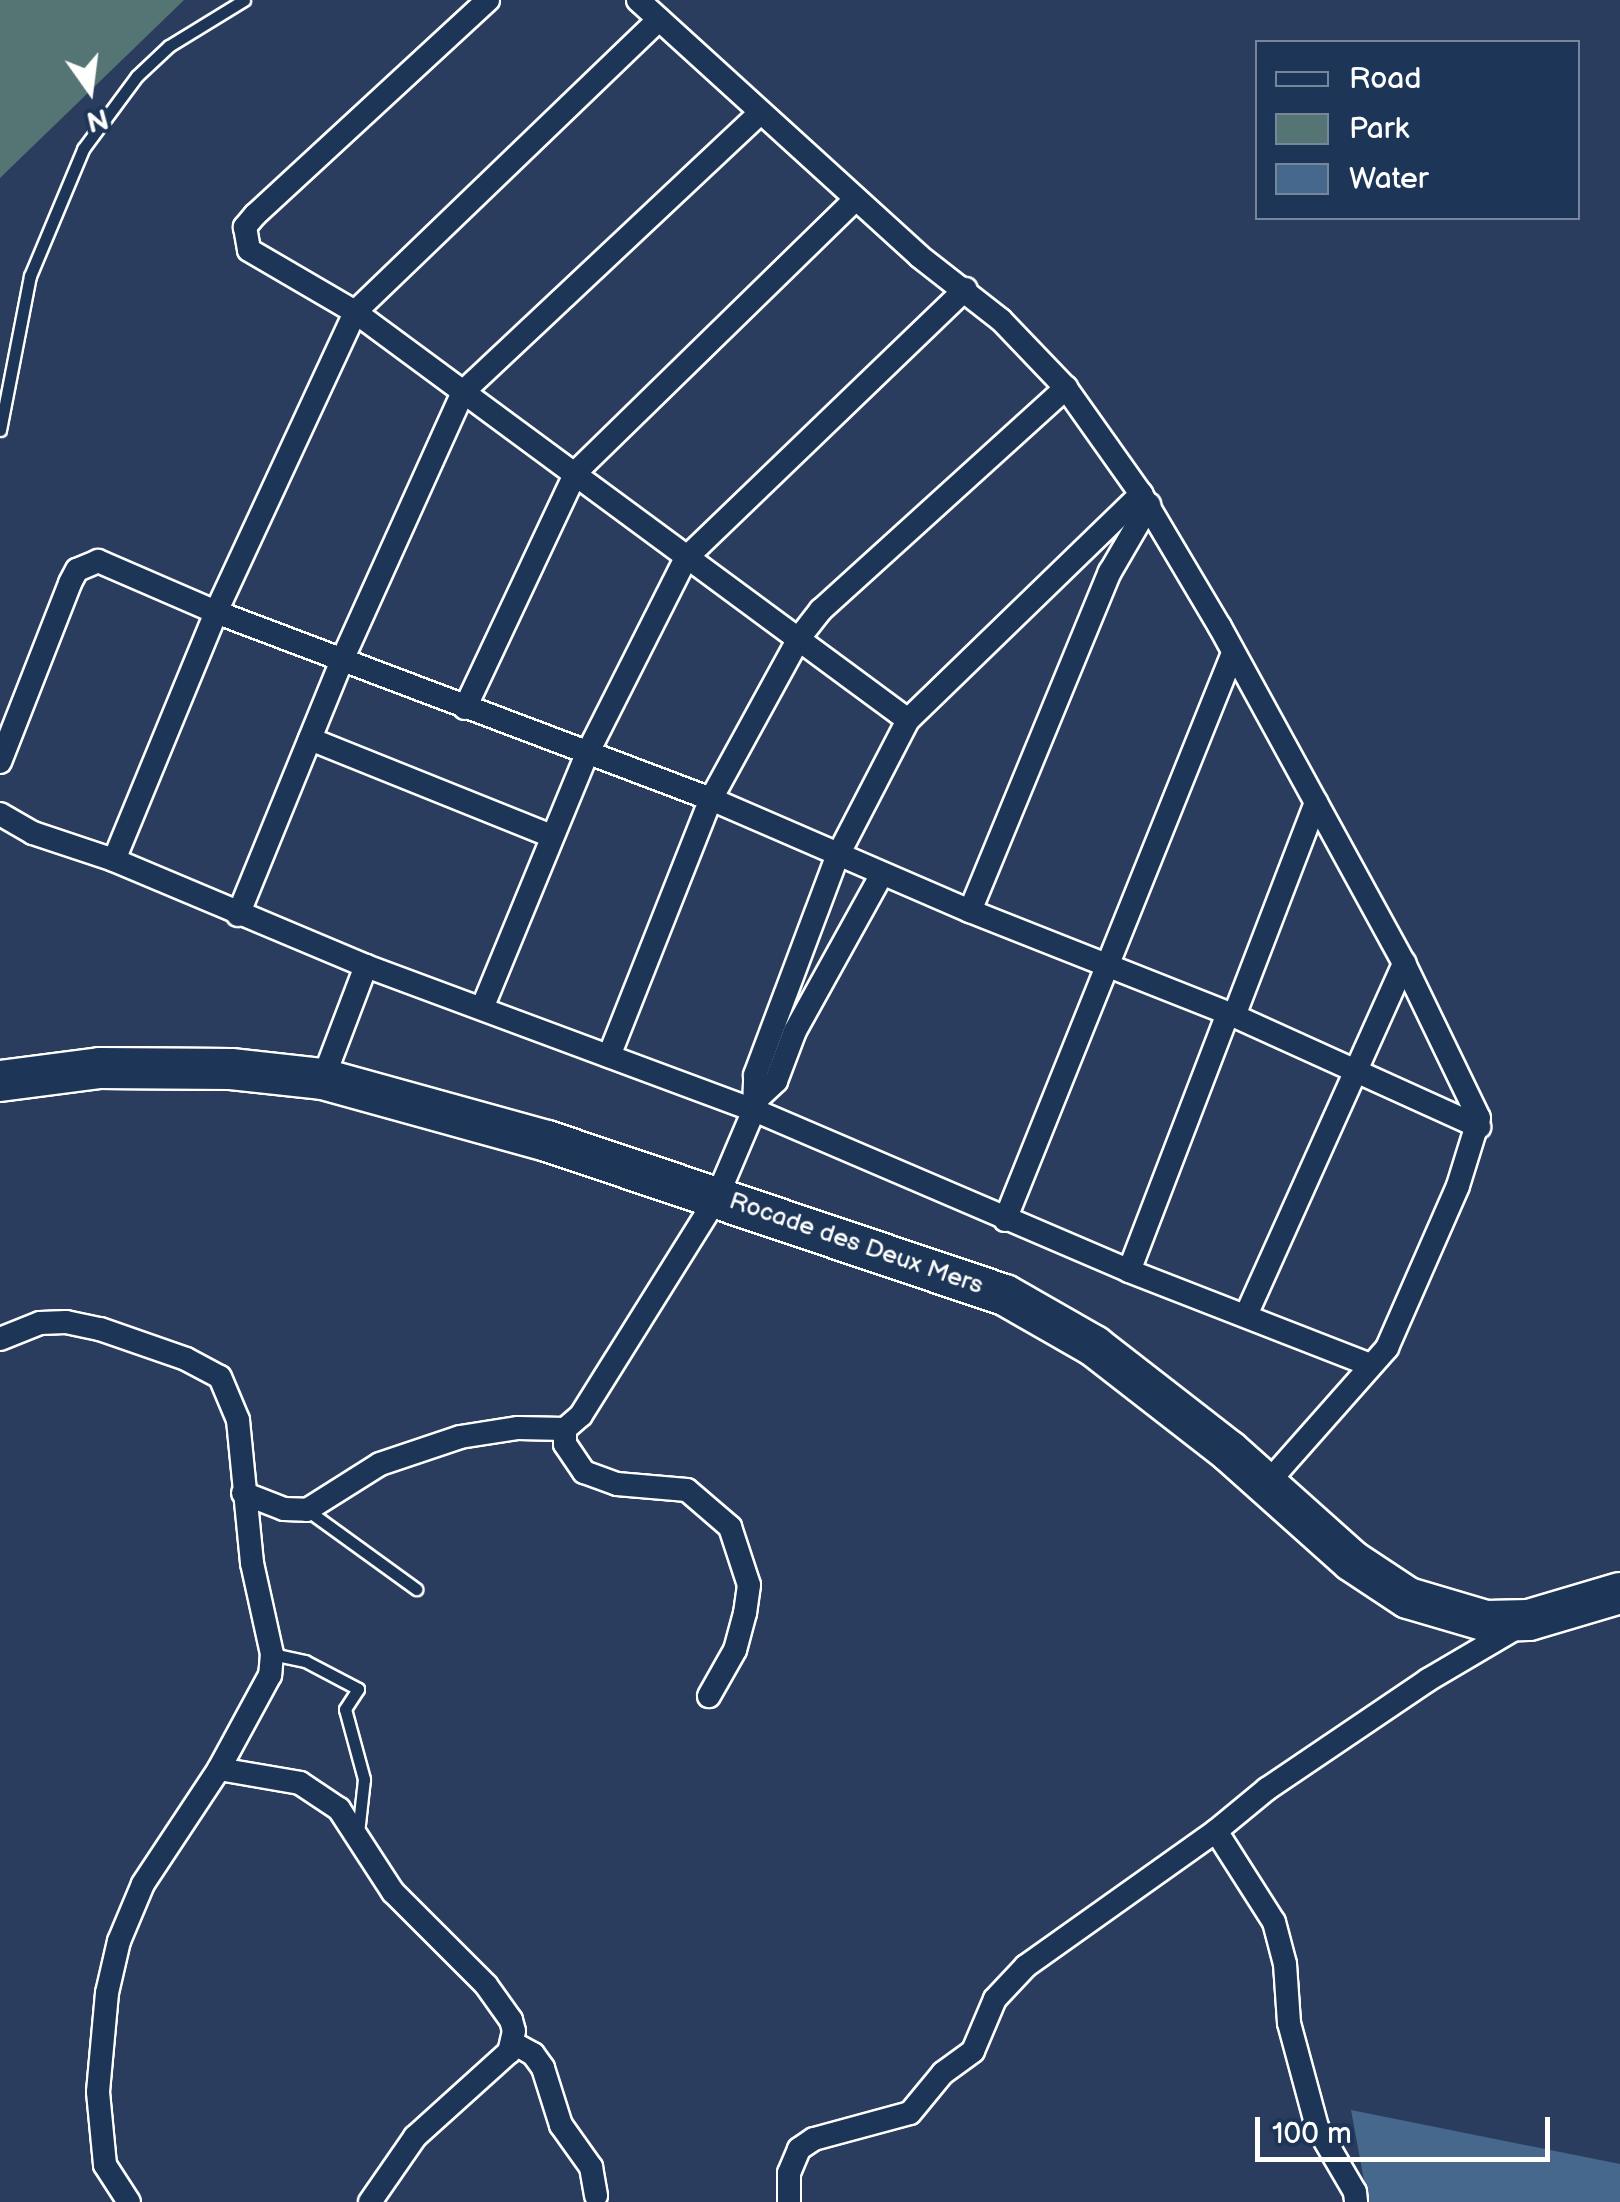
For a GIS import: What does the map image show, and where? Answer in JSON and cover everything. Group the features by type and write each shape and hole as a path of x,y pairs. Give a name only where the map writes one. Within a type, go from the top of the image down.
{"highway":[{"name":"Rocade des Deux Mers","path":"0,1080 100,1068 231,1069 322,1079 424,1104 718,1197 1005,1295 1094,1346 1229,1451 1352,1561 1408,1598 1486,1621 1530,1620 1620,1593"}],"street":[{"path":"488,0 245,226 246,242 260,259 355,312 908,720"},
{"path":"638,0 919,256 966,288 1066,388 1145,500 1233,654 1404,962 1477,1108 1479,1127 1386,1348 1266,1485"},
{"path":"114,860 216,612 355,312 659,20"},
{"path":"238,915 344,658 464,392 759,114"},
{"path":"465,708 576,472 856,199"},
{"path":"483,1006 587,754 686,558 966,288"},
{"path":"609,1056 711,800 799,638 821,610 1066,388"},
{"path":"755,1105 755,1075 837,857 908,720 1145,500"},
{"path":"970,912 1110,572 1145,500"},
{"path":"0,762 70,583 86,563 98,561 216,612 711,800 881,876 1231,1015 1479,1127"},
{"path":"1005,1220 1233,654"},
{"path":"310,739 551,836"},
{"path":"1129,1271 1316,802"},
{"path":"0,814 33,833 114,860 366,966 755,1105 1005,1220 1370,1364"},
{"path":"243,1492 284,1509 307,1510 380,1464 460,1437 518,1428 565,1430 581,1415 718,1197 755,1105 776,1082 795,1031 881,876"},
{"path":"1247,1313 1404,962"},
{"path":"322,1079 366,966"},
{"path":"0,1339 40,1323 66,1322 100,1329 206,1368 220,1377 230,1392 238,1420 252,1563 272,1654 262,1694 219,1769 143,1884 120,1940 107,1994 98,2092 105,2164 129,2202"},
{"path":"565,1430 565,1444 584,1472 617,1484 687,1490 730,1527 748,1585 747,1599 735,1650 709,1696"},
{"path":"789,2202 789,2172 799,2149 814,2140 910,2113 943,2074 973,2051 1005,1984 1216,1831 1267,1788 1428,1680 1530,1620"},
{"path":"219,1769 300,1783 339,1808 394,1892 503,2006 514,2032 513,2043 415,2137 370,2202"},
{"path":"1216,1831 1274,1922 1285,1964 1288,2023 1316,2127 1355,2192 1356,2202"},
{"path":"513,2043 533,2054 543,2068 562,2125 591,2167 596,2196"}],"lane":[{"path":"0,430 30,276 83,149 137,76 170,46 244,0"},
{"path":"307,1510 416,1589"},
{"path":"272,1654 306,1661 358,1689 345,1709 364,1780 358,1837"}],"green space":[{"path":"0,0 184,0 0,178"}],"water":[{"path":"1351,2110 1620,2164 1620,2202 1368,2202"}]}
